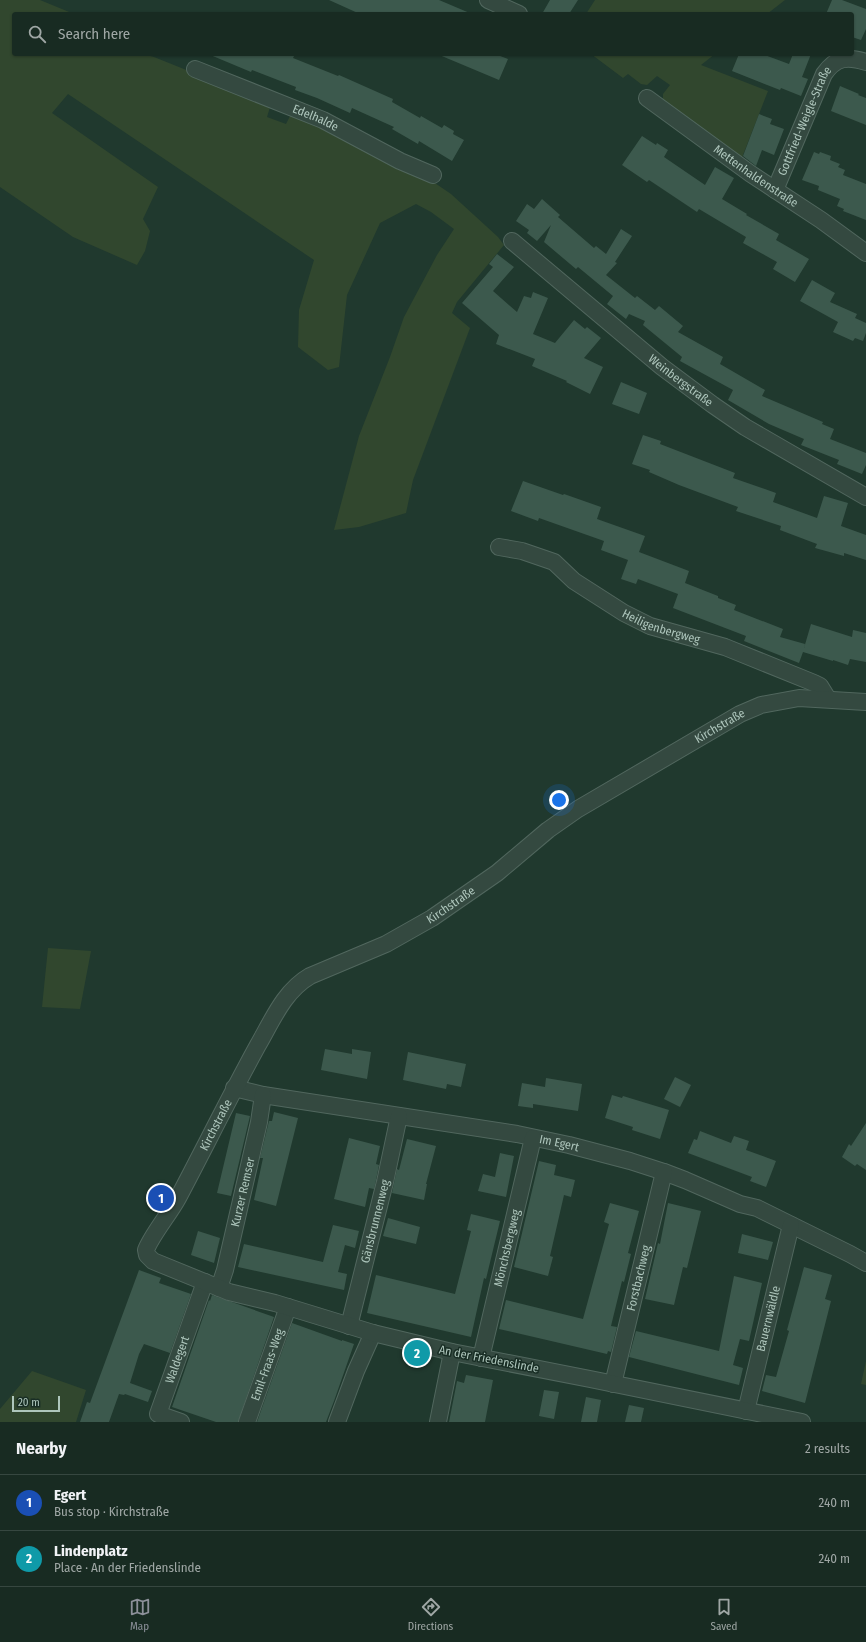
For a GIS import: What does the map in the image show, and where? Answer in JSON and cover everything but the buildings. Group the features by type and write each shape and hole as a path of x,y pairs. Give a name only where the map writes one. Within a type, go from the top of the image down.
{"street":[{"path":"488,0 515,12"},
{"name":"Gottfried-Weigle-Straße","path":"775,190 824,74 831,65 842,59 850,58 866,62"},
{"name":"Edelhalde","path":"195,69 323,120 400,161 433,175"},
{"name":"Mettenhaldenstraße","path":"647,98 866,253"},
{"name":"Weinbergstraße","path":"512,241 662,367 713,405 745,427 866,497"},
{"name":"Heiligenbergweg","path":"499,547 522,551 554,562 578,583 624,613 650,626 718,644 810,681 820,686 828,699"},
{"name":"Kirchstraße","path":"147,1248 177,1200 234,1088 282,1004 295,988 306,979 386,944 427,921 497,873 548,830 572,813 740,714 761,705 791,699 807,698 866,702"},
{"name":"Im Egert","path":"234,1088 533,1138 610,1155 664,1172 740,1204 756,1208 866,1263"},
{"name":"Kurzer Remser","path":"212,1285 225,1270 259,1122 263,1094"},
{"name":"Gänsbrunnenweg","path":"349,1326 383,1189 399,1116"},
{"name":"Mönchsbergweg","path":"481,1358 533,1138"},
{"name":"Forstbachweg","path":"613,1384 664,1172"},
{"name":"Bauernwäldle","path":"746,1411 791,1225"},
{"name":"An der Friedenslinde","path":"147,1248 147,1255 153,1261 235,1294 288,1307 373,1333 452,1352 802,1422"},
{"name":"Waldegert","path":"181,1422 158,1414 212,1285"},
{"name":"Emil-Fraas-Weg","path":"246,1422 288,1307"},
{"path":"337,1422 356,1370 373,1333"},
{"path":"438,1422 452,1352"}],"green space":[{"path":"0,0 40,0 69,12 12,12 12,56 154,57 271,104 267,117 286,124 292,112 314,122 325,130 343,139 426,177 451,194 498,237 504,245 457,302 452,313 470,328 413,480 406,513 359,527 334,530 359,436 404,317 437,255 454,229 431,212 416,204 380,223 347,295 339,367 328,370 298,347 299,310 314,260 68,94 52,113 158,187 143,219 150,231 145,251 137,265 73,237 0,187"},
{"path":"595,0 785,0 770,12 587,12"},
{"path":"594,56 712,56 701,65 768,91 741,160 663,100 663,94 670,85 657,76 647,85 641,84 628,74 623,78"},
{"path":"48,948 91,951 80,1009 42,1007"},
{"path":"866,1361 866,1385 861,1384"},
{"path":"32,1371 86,1390 76,1422 0,1422 0,1409"}],"place":[{"name":"Egert","path":"161,1198"},
{"name":"Lindenplatz","path":"417,1353"}]}
